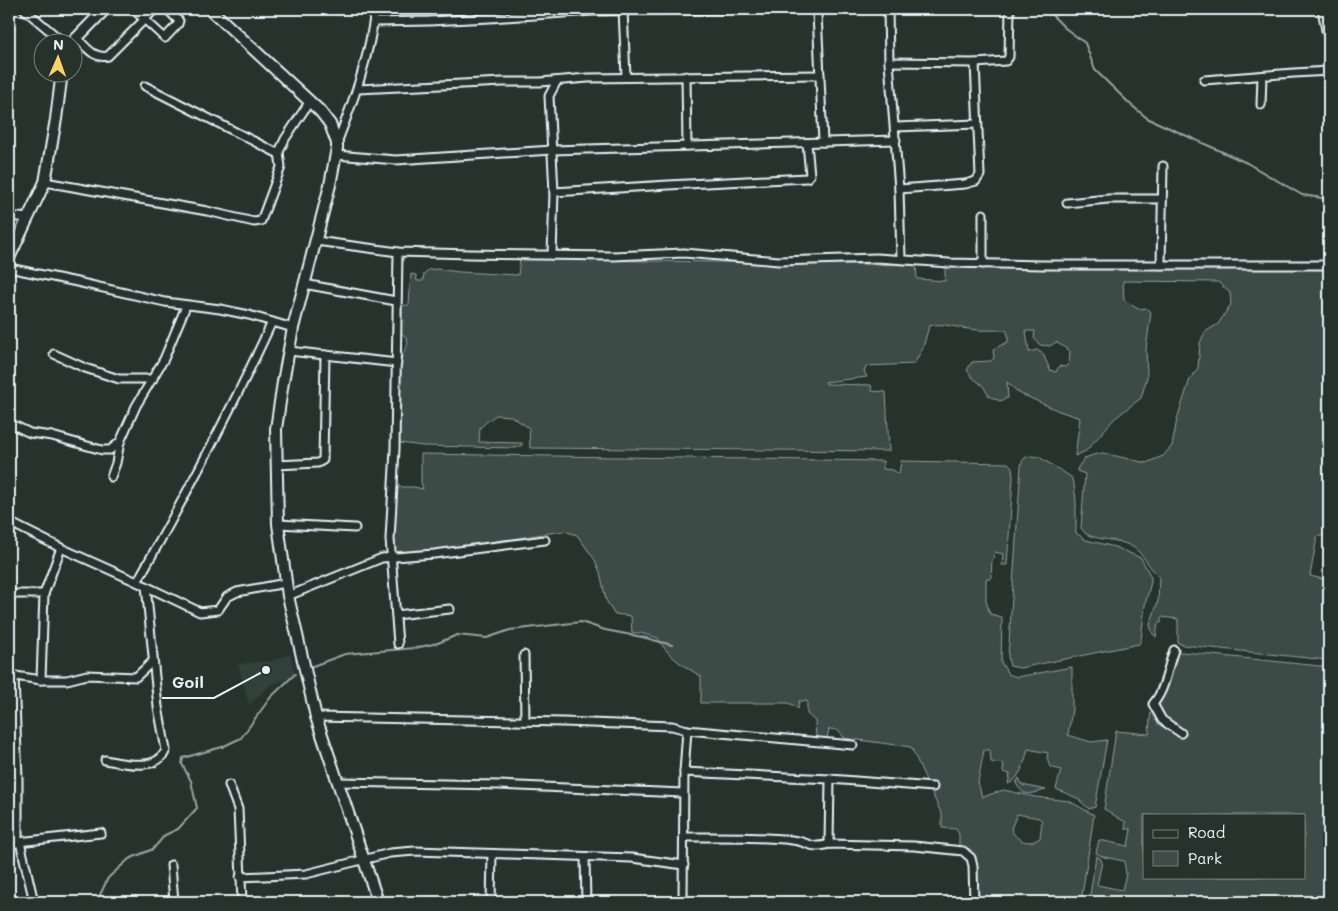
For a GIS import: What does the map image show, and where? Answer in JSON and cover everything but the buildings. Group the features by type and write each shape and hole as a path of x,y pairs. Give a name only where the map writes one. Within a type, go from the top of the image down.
{"street":[{"path":"24,9 50,32"},
{"path":"133,9 165,38 179,21 167,9"},
{"path":"82,45 99,57 108,56 155,9"},
{"path":"210,9 310,101 330,124 338,142"},
{"path":"375,9 374,22 358,89 338,142 316,241 293,328 276,429 276,465 278,524 288,596 316,717 378,902"},
{"path":"374,22 438,21 558,11 726,9"},
{"path":"888,9 899,189 901,259"},
{"path":"890,62 1008,60 1010,9"},
{"path":"1322,9 1329,46"},
{"path":"82,32 102,10"},
{"path":"623,10 626,77"},
{"path":"817,13 823,142"},
{"path":"899,189 965,184 976,181 980,172 975,62"},
{"path":"1204,80 1329,72"},
{"path":"358,89 540,82 588,78 820,75"},
{"path":"686,76 688,146"},
{"path":"1261,106 1262,76"},
{"path":"549,96 557,81"},
{"path":"9,258 45,182 61,82"},
{"path":"540,82 549,96 554,192 552,255"},
{"path":"145,86 279,154"},
{"path":"45,182 207,211 254,222 260,221 281,167 279,154 285,139 310,101"},
{"path":"895,127 977,124"},
{"path":"336,155 396,160 552,150 896,140"},
{"path":"554,192 806,178 810,175 807,142"},
{"path":"1161,265 1162,166"},
{"path":"1067,203 1108,199 1162,199"},
{"path":"983,214 983,264"},
{"path":"9,216 28,218"},
{"path":"316,241 398,252 613,256 684,252 779,261 861,258 983,264 1329,265"},
{"path":"398,252 395,449 390,539 398,644"},
{"path":"9,268 156,301 220,309 293,328"},
{"path":"304,284 396,301"},
{"path":"111,477 120,442 133,413 164,359 186,306"},
{"path":"137,582 219,432 272,322"},
{"path":"289,351 397,363"},
{"path":"54,354 85,368 119,379 153,380"},
{"path":"276,465 318,463 323,460 325,355"},
{"path":"9,423 30,433 52,436 102,450 110,450 120,442"},
{"path":"9,522 200,612 218,610 227,597 237,592 286,583"},
{"path":"278,524 354,528"},
{"path":"288,596 371,561 391,556 434,554 545,540"},
{"path":"41,680 44,594 61,548"},
{"path":"105,760 146,764 164,754 166,750 152,662 146,586"},
{"path":"9,594 44,594"},
{"path":"396,615 450,609"},
{"path":"1174,650 1166,673 1164,687 1153,704 1162,720 1181,733"},
{"path":"524,655 525,721"},
{"path":"34,902 19,842 18,779 11,675 41,680 67,680 87,675 136,677 152,662"},
{"path":"316,717 672,726 687,730 853,745"},
{"path":"683,902 684,772 687,730"},
{"path":"684,772 830,779 933,787"},
{"path":"9,778 18,779"},
{"path":"829,844 830,779"},
{"path":"338,782 499,785 684,793"},
{"path":"229,785 238,809 242,902"},
{"path":"9,846 19,842 101,833"},
{"path":"684,837 750,837 794,840 809,846 820,847 829,844 914,846 963,851 971,858 973,866 974,902"},
{"path":"240,876 306,874 390,853 415,852 644,859 658,863 684,866"},
{"path":"492,854 492,902"},
{"path":"585,857 586,902"},
{"path":"171,865 174,902"}],"shaded area":[{"path":"290,654 296,677 272,684 249,705 238,664 272,661"}],"green space":[{"path":"520,259 916,265 917,279 945,281 945,265 1329,268 1329,531 1325,535 1317,537 1310,576 1323,579 1329,570 1329,644 1327,660 1183,645 1178,643 1178,619 1161,617 1156,637 1150,625 1158,601 1159,576 1134,548 1124,543 1090,536 1081,528 1085,474 1077,471 1085,458 1103,453 1146,463 1163,456 1172,446 1177,419 1190,379 1198,368 1200,343 1205,332 1218,324 1231,304 1230,293 1218,282 1123,281 1124,300 1138,309 1146,308 1151,312 1146,349 1147,377 1141,398 1114,419 1086,451 1075,456 1080,418 1019,393 1007,382 1008,398 1000,401 989,396 983,386 967,370 972,362 991,361 994,358 993,349 1008,342 1006,330 978,330 944,325 929,326 923,348 914,364 867,366 864,371 867,377 825,382 826,384 871,385 872,391 886,392 889,451 530,448 529,428 511,416 496,415 480,428 479,442 522,443 522,445 516,448 423,446 400,443 396,421 396,392 400,364 408,344 407,338 399,331 399,306 409,305 411,274 416,275 417,281 423,281 424,274 428,270 437,269 518,275","holes":["1026,331 1035,331 1034,338 1040,345 1050,346 1056,342 1070,351 1069,363 1065,367 1059,366 1056,372 1050,370 1043,354 1037,350 1029,352"]},
{"path":"421,454 883,461 883,469 893,470 899,474 901,461 1008,463 1012,467 1013,478 1007,565 1002,565 1003,554 995,552 992,559 991,579 986,579 986,601 990,614 1002,617 1001,662 1008,674 1017,677 1072,667 1072,709 1068,735 1091,742 1107,740 1095,807 1089,809 1077,798 1056,789 1061,770 1050,767 1047,758 1048,753 1028,749 1019,774 1008,784 1010,774 1003,772 1004,764 991,762 990,750 984,750 978,782 982,797 1004,790 1035,797 1069,801 1094,815 1081,902 977,902 973,855 970,849 959,846 959,834 956,829 942,828 942,815 911,747 844,738 838,731 829,729 827,739 816,737 815,721 807,714 807,701 799,701 798,709 788,703 701,703 701,676 676,660 658,638 640,633 632,633 631,616 614,614 606,600 600,572 595,560 577,535 564,531 472,546 401,554 392,550 394,487 423,489 421,482","holes":["1017,814 1039,818 1042,821 1040,838 1031,842 1023,841 1016,837 1011,829"]},
{"path":"1031,456 1039,457 1071,477 1076,501 1076,533 1086,540 1115,547 1141,558 1151,577 1151,582 1145,605 1139,644 1020,668 1010,666 1008,657 1021,466 1024,459"},
{"path":"1183,652 1329,667 1329,902 1089,902 1096,856 1102,862 1097,885 1122,890 1126,874 1124,861 1104,857 1096,853 1099,840 1128,846 1131,829 1125,829 1126,822 1104,809 1116,731 1149,734 1151,712 1156,691 1163,671 1175,653"},
{"path":"1019,778 1022,785 1046,790 1025,793 1016,783"}],"waterway":[{"path":"1046,9 1065,28 1085,43 1095,70 1147,118 1247,163 1302,195 1329,199"},
{"path":"310,667 345,654 415,648 438,643 457,635 487,638 510,630 581,622 605,630 672,645"},
{"path":"91,902 99,897 108,878 129,859 153,849 165,835 178,829 197,808 191,781 182,764 183,758 222,747 241,738 270,698 295,674"}],"place":[{"name":"Goil","path":"266,670"}]}
